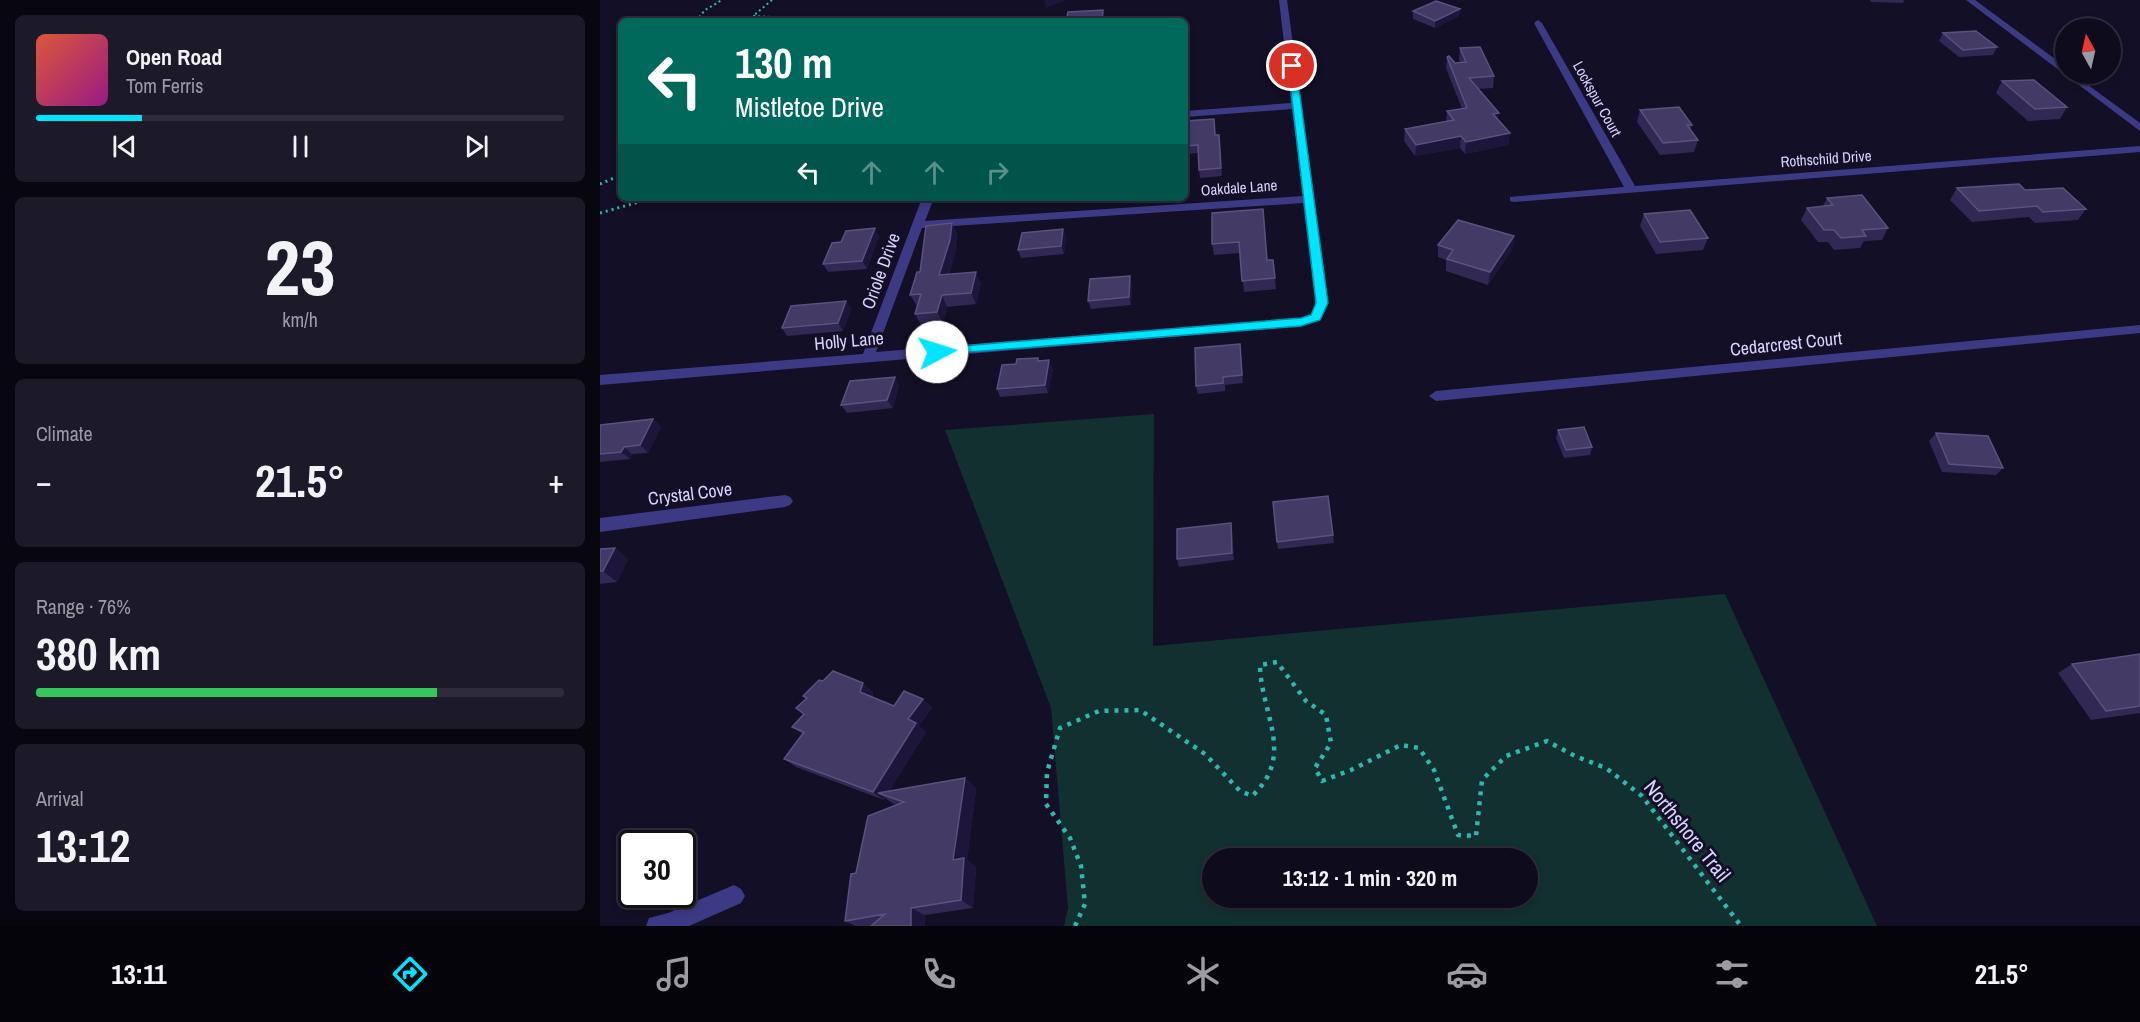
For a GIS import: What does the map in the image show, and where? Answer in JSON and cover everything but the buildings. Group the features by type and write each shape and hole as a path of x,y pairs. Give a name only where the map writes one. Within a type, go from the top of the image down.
{"street":[{"path":"1283,0 1310,199"},
{"path":"1970,0 2055,64"},
{"name":"Lockspur Court","path":"1538,23 1631,189"},
{"path":"2082,84 2140,128"},
{"path":"1188,114 1298,106"},
{"name":"Rothschild Drive","path":"1514,199 2140,149"},
{"name":"Oakdale Lane","path":"918,225 1310,199"},
{"name":"Holly Lane","path":"600,380 1301,322 1316,317 1322,303 1310,199"},
{"name":"Oriole Drive","path":"868,357 927,201"},
{"name":"Cedarcrest Court","path":"1436,396 2140,330"},
{"name":"Crystal Cove","path":"600,525 785,501"},
{"path":"657,926 668,924 734,896"}],"path":[{"path":"698,18 705,10 722,0"},
{"path":"772,0 753,16 818,18"},
{"path":"600,184 618,176"},
{"path":"600,213 642,201"},
{"name":"Northshore Trail","path":"1075,926 1085,904 1081,866 1070,838 1046,804 1047,772 1060,728 1100,711 1140,710 1205,754 1240,791 1252,796 1268,779 1274,754 1269,712 1259,678 1260,665 1277,662 1306,700 1326,715 1331,742 1315,768 1322,781 1351,770 1401,745 1419,748 1434,770 1458,835 1476,836 1482,780 1506,756 1546,741 1606,768 1642,796 1741,926"}],"green space":[{"path":"1154,414 1153,646 1725,594 1877,926 1064,926 1068,908 1051,708 945,430"}],"route":[{"path":"937,352 1301,322 1316,317 1322,303 1292,66"}]}
